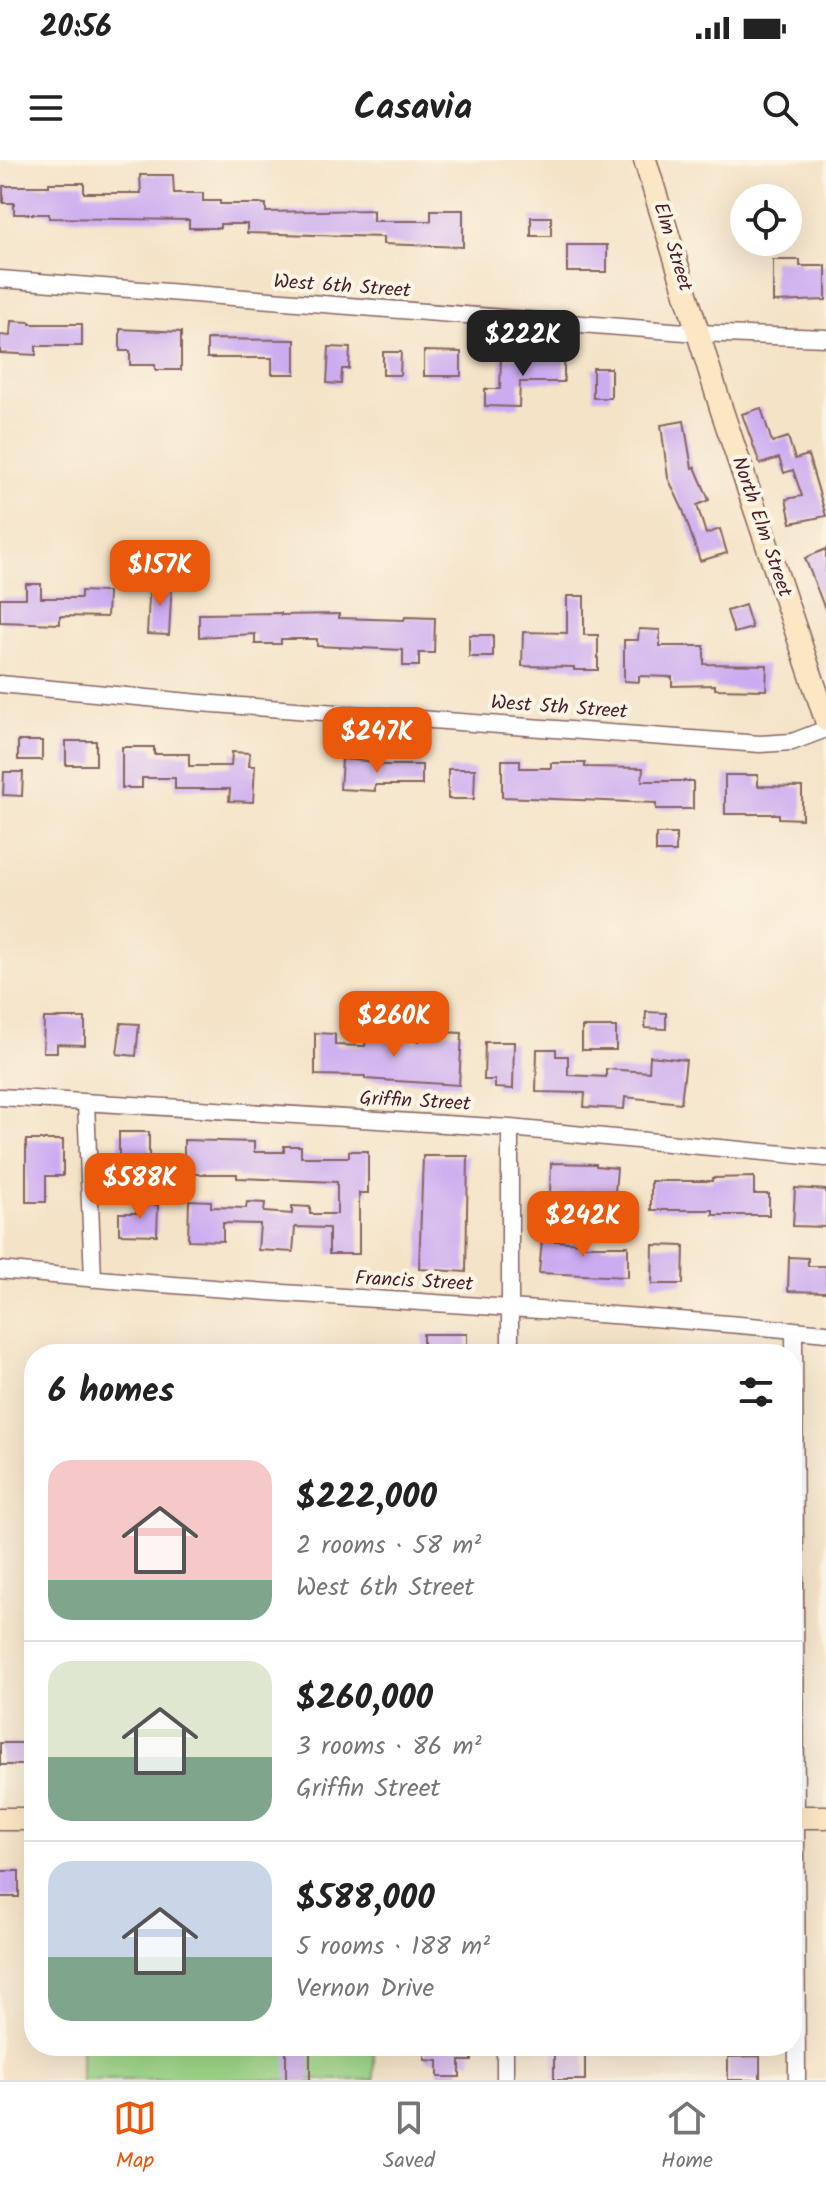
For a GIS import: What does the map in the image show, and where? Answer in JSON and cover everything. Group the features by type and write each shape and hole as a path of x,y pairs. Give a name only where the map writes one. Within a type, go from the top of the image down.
{"street":[{"name":"Elm Street","path":"645,160 698,333"},
{"name":"West 6th Street","path":"0,279 698,333 826,338"},
{"name":"North Elm Street","path":"698,333 826,720"},
{"name":"West 5th Street","path":"0,684 200,703 760,744 792,742 826,729"},
{"name":"Griffin Street","path":"0,1097 510,1128 826,1158"},
{"path":"86,1102 93,1279"},
{"path":"510,1128 510,1344"},
{"name":"Francis Street","path":"0,1270 357,1300 510,1307 826,1333"},
{"path":"794,1330 794,1344"},
{"path":"802,1817 826,1817"},
{"path":"0,1819 24,1819"},
{"path":"505,2056 505,2080"},
{"path":"797,2056 797,2080"}],"green space":[{"path":"81,2056 374,2056 374,2080 81,2080"}],"building":[{"path":"140,175 173,175 174,193 203,193 203,201 220,201 220,204 266,204 266,212 373,210 373,221 431,221 431,210 463,210 463,247 383,244 383,237 247,233 247,224 189,228 189,220 49,218 49,214 14,214 14,203 3,203 3,186 84,183 84,193 141,193"},
{"path":"531,217 551,217 551,236 531,236"},
{"path":"567,245 607,245 607,272 567,272"},
{"path":"773,260 800,260 800,266 826,266 826,300 773,302"},
{"path":"11,321 82,324 82,346 36,346 36,355 0,353 0,335 10,336"},
{"path":"120,329 181,332 181,370 155,370 155,365 130,365 130,351 120,351"},
{"path":"207,339 295,340 295,374 272,374 272,358 207,358"},
{"path":"329,347 350,348 349,369 342,369 341,384 327,383"},
{"path":"424,351 461,352 461,376 424,376"},
{"path":"383,352 401,352 400,375 383,375"},
{"path":"564,357 564,382 520,382 519,407 485,406 485,389 500,389 501,358"},
{"path":"593,368 611,368 611,398 593,398"},
{"path":"761,408 772,442 788,437 795,459 808,455 826,516 791,523 786,499 802,496 793,470 784,473 779,458 760,464 742,414"},
{"path":"684,421 692,468 695,467 709,500 697,505 706,534 720,529 727,553 700,561 683,510 668,478 661,425"},
{"path":"826,549 826,609 825,609 805,558"},
{"path":"150,580 172,581 169,635 147,634"},
{"path":"26,584 41,584 41,598 81,598 81,591 108,592 107,617 60,616 60,624 0,622 0,598 26,598"},
{"path":"567,596 584,596 584,635 598,635 598,670 522,666 523,632 567,633"},
{"path":"745,605 752,628 734,633 727,611"},
{"path":"199,614 339,614 339,618 435,618 434,653 419,653 419,666 403,666 403,650 317,646 317,639 281,639 281,644 255,644 255,634 199,637"},
{"path":"639,629 660,630 660,646 704,646 704,664 767,665 766,690 715,689 715,685 672,686 672,677 639,676 639,682 624,681 624,640 638,640"},
{"path":"469,635 493,635 493,657 469,657"},
{"path":"18,741 42,741 42,760 18,760"},
{"path":"66,741 96,741 96,765 66,765"},
{"path":"122,747 154,747 154,754 189,754 189,766 231,766 232,752 250,753 249,766 255,766 253,802 229,801 230,789 175,789 175,778 142,778 142,788 122,788"},
{"path":"342,759 377,762 377,765 422,765 422,785 375,785 375,791 340,789"},
{"path":"502,760 520,760 520,768 551,768 551,763 585,763 585,767 643,768 642,781 693,781 693,809 656,809 656,803 502,797"},
{"path":"448,769 475,769 474,799 448,799"},
{"path":"4,772 23,772 22,796 3,795"},
{"path":"725,775 758,775 758,786 802,787 802,819 779,818 779,814 725,814"},
{"path":"656,834 676,834 676,852 656,852"},
{"path":"646,1012 666,1013 666,1029 645,1028"},
{"path":"44,1018 85,1018 85,1045 57,1044 57,1052 43,1052"},
{"path":"121,1023 139,1024 136,1056 117,1054"},
{"path":"582,1027 616,1027 616,1050 582,1050"},
{"path":"420,1031 462,1033 459,1085 365,1079 365,1076 315,1075 315,1033 335,1034 335,1045 365,1046 366,1039 419,1041"},
{"path":"485,1042 514,1042 513,1089 495,1088 495,1080 484,1080"},
{"path":"537,1049 556,1049 556,1056 568,1056 568,1075 606,1077 606,1069 649,1072 650,1056 686,1060 681,1103 625,1097 624,1109 584,1107 585,1093 536,1092"},
{"path":"119,1132 149,1132 149,1168 119,1168"},
{"path":"26,1140 63,1140 63,1176 46,1176 46,1202 26,1202"},
{"path":"184,1140 254,1142 254,1152 284,1152 284,1146 301,1146 301,1157 349,1157 349,1151 368,1151 368,1193 359,1193 359,1254 329,1254 329,1228 295,1227 293,1252 258,1250 260,1224 223,1223 223,1241 188,1240 189,1200 211,1201 211,1207 246,1208 247,1202 265,1203 264,1212 292,1214 292,1206 310,1207 310,1214 337,1214 337,1182 237,1178 237,1174 184,1174"},
{"path":"423,1156 468,1156 466,1272 419,1269"},
{"path":"551,1163 596,1164 617,1168 615,1192 585,1190 585,1195 550,1194"},
{"path":"754,1177 754,1194 769,1194 769,1215 713,1215 713,1210 651,1210 651,1181"},
{"path":"795,1188 826,1190 826,1227 793,1226"},
{"path":"137,1204 158,1205 157,1235 119,1234 119,1213 137,1213"},
{"path":"542,1240 581,1243 581,1246 628,1246 628,1277 539,1273"},
{"path":"653,1245 684,1246 683,1284 652,1284"},
{"path":"789,1257 808,1258 808,1266 826,1266 826,1292 788,1291"},
{"path":"423,1334 467,1334 467,1344 423,1344"},
{"path":"0,1743 24,1743 24,1765 0,1765"},
{"path":"0,1871 19,1871 19,1897 0,1897"},
{"path":"286,2056 310,2056 310,2080 286,2080"},
{"path":"425,2056 472,2056 472,2061 460,2061 460,2077 438,2077 438,2061 425,2060"},
{"path":"554,2056 585,2056 585,2080 554,2080"},
{"path":"760,2056 760,2080 728,2080 728,2057"}]}
